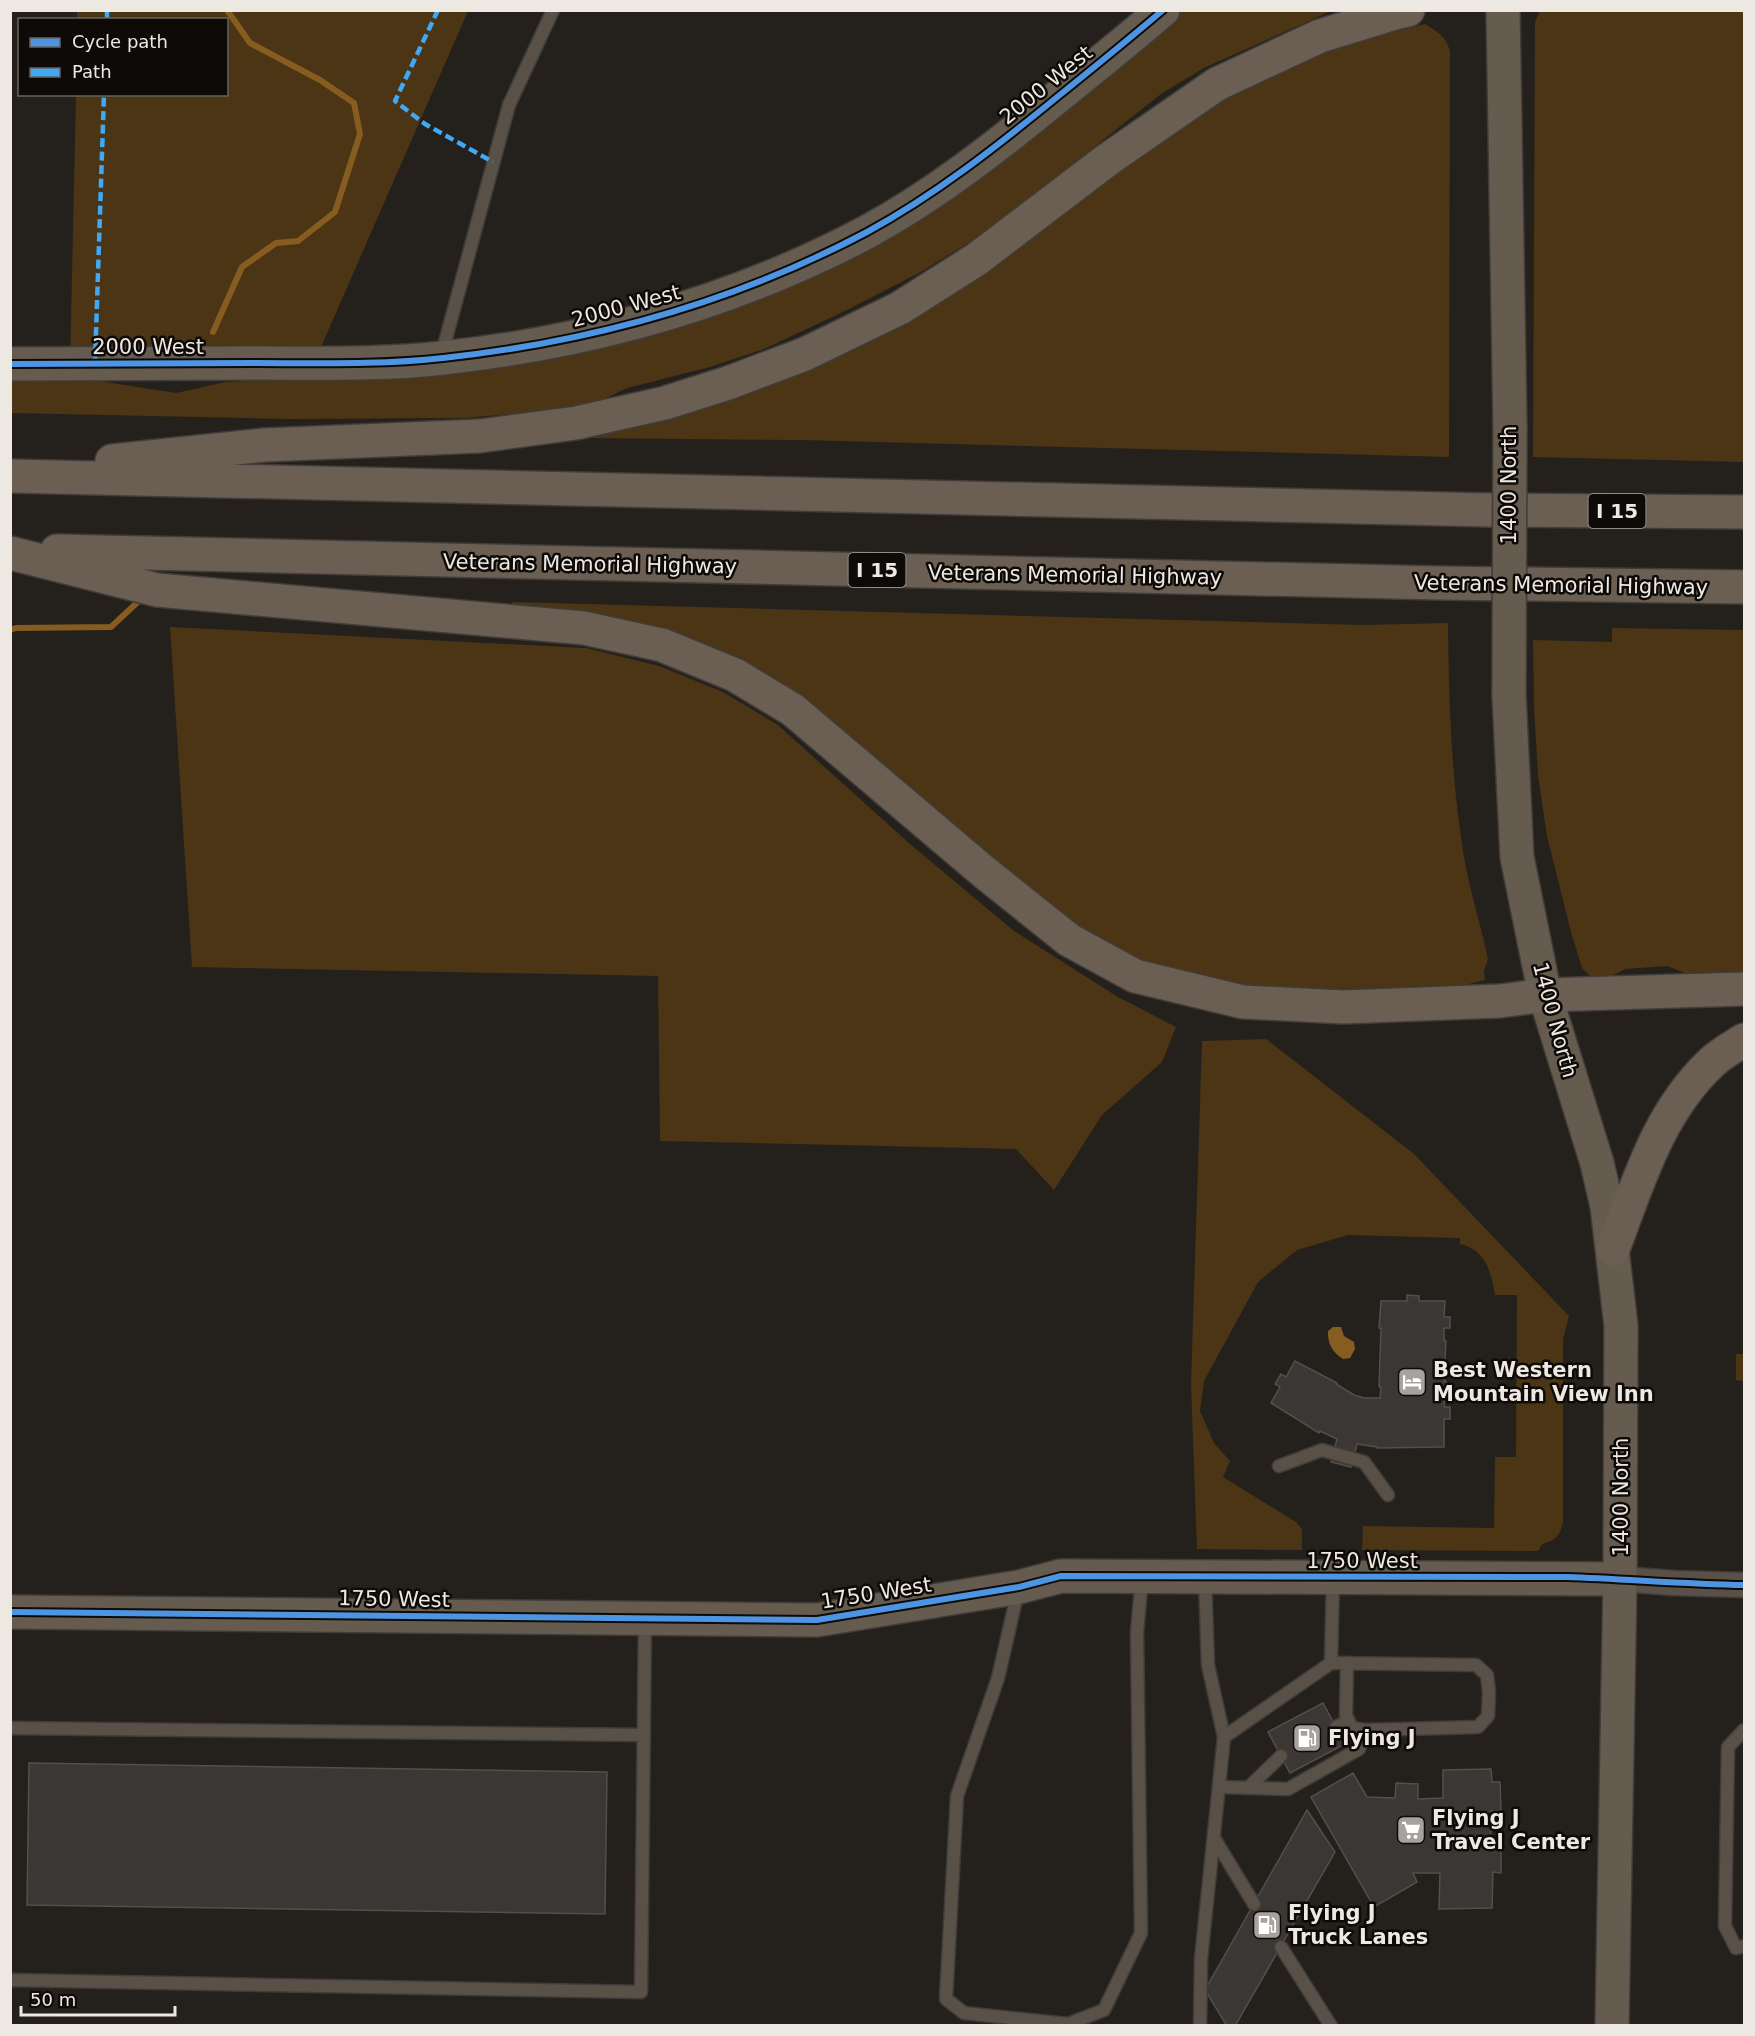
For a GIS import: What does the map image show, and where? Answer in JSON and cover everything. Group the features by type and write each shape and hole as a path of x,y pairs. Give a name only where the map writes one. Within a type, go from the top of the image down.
{"highway":[{"path":"10,474 265,445 480,436 576,423 664,404 728,383 805,354 900,308 977,259 1107,160 1217,84 1320,36 1408,10"},
{"name":"I 15","path":"10,474 1489,510 1744,512"},
{"path":"10,552 157,590 584,628 662,645 735,675 794,710 984,872 1069,940 1135,976 1243,1002 1343,1007 1500,1001 1545,994 1744,989"},
{"name":"Veterans Memorial Highway","path":"10,552 1439,583 1744,587"},
{"path":"1613,1249 1651,1150 1670,1114 1687,1089 1712,1062 1744,1040"}],"street":[{"name":"2000 West","path":"10,364 325,363 441,358 515,349 638,323 754,285 868,231 983,158 1163,10"},
{"name":"1400 North","path":"1503,10 1510,428 1509,695 1516,857 1545,994 1597,1163 1607,1206 1622,1326 1612,2025"},
{"name":"1750 West","path":"10,1612 816,1620 1019,1587 1061,1576 1620,1579 1674,1584 1744,1584"}],"lane":[{"path":"441,358 509,105 553,10"},
{"path":"1279,1466 1322,1450 1364,1462 1388,1495"},
{"path":"1019,1587 998,1678 957,1796 946,1999 964,2013 1068,2024 1104,2010 1141,1933 1137,1632 1142,1576"},
{"path":"1200,2025 1202,1959 1224,1737 1208,1665 1205,1577"},
{"path":"1331,1663 1333,1577"},
{"path":"10,1980 641,1992 645,1618"},
{"path":"1224,1737 1331,1663 1476,1665 1487,1675 1488,1716 1478,1727 1365,1730 1352,1728 1346,1715 1347,1664"},
{"path":"1336,1727 1348,1721"},
{"path":"10,1728 644,1734"},
{"path":"1220,1787 1288,1789 1359,1749 1365,1730"},
{"path":"1744,1730 1728,1747 1725,1926 1736,1948 1744,1946"},
{"path":"1248,1788 1281,1756"},
{"path":"1214,1838 1254,1904"},
{"path":"1281,1947 1331,2025"}],"shaded area":[{"path":"77,11 468,11 314,363 70,364 76,96 228,96 228,18 77,18"},
{"path":"1180,11 1331,11 1204,68 1161,94 970,242 919,273 764,349 710,367 627,388 602,400 543,411 465,418 291,419 11,413 11,381 93,380 176,393 226,382 405,374 590,348 993,164"},
{"path":"1540,11 1744,11 1744,462 1533,457 1535,22"},
{"path":"1425,24 1438,32 1450,52 1449,457 801,440 585,438 584,431 800,373 1187,112 1302,55"},
{"path":"512,602 1362,625 1448,623 1450,711 1456,798 1466,870 1488,959 1484,971 1485,980 1465,985 1290,989 1221,982 1187,976 1161,968 1086,933 733,658 700,643 643,627 512,609"},
{"path":"170,627 586,648 659,666 723,692 778,725 910,844 1014,931 1118,997 1176,1027 1162,1062 1102,1115 1054,1190 1016,1149 660,1141 658,976 192,967"},
{"path":"1612,628 1744,630 1744,976 1698,978 1667,966 1626,969 1600,981 1590,976 1582,968 1547,836 1538,775 1533,640 1612,642"},
{"path":"1266,1039 1414,1154 1569,1316 1563,1339 1563,1522 1557,1537 1542,1544 1538,1551 1362,1550 1363,1526 1494,1528 1495,1457 1516,1457 1517,1295 1495,1295 1486,1263 1476,1251 1460,1244 1460,1238 1348,1235 1297,1250 1258,1282 1204,1381 1200,1411 1214,1443 1230,1461 1223,1477 1296,1522 1302,1529 1302,1550 1197,1549 1191,1383 1202,1041"},
{"path":"1333,1327 1341,1327 1344,1336 1354,1342 1355,1349 1350,1358 1343,1359 1331,1347 1328,1331"},
{"path":"1736,1354 1744,1354 1744,1381 1736,1380"}],"building":[{"name":"Best Western Mountain View Inn","path":"1407,1295 1419,1296 1419,1301 1445,1301 1444,1317 1450,1317 1450,1328 1444,1328 1444,1341 1446,1341 1444,1381 1446,1381 1444,1407 1450,1407 1450,1419 1444,1419 1444,1447 1377,1448 1357,1444 1351,1467 1331,1462 1337,1439 1320,1431 1319,1433 1271,1403 1280,1387 1275,1384 1281,1374 1286,1377 1295,1361 1337,1383 1354,1395 1364,1398 1380,1398 1381,1301 1407,1301"},
{"name":"Flying J","path":"1323,1703 1345,1744 1290,1773 1268,1732"},
{"path":"29,1763 607,1772 605,1914 27,1905"},
{"name":"Flying J Travel Center","path":"1491,1769 1492,1782 1500,1782 1501,1811 1491,1811 1491,1849 1501,1850 1501,1873 1493,1872 1492,1908 1439,1909 1440,1873 1413,1873 1417,1882 1374,1907 1311,1797 1353,1773 1367,1797 1395,1798 1396,1783 1418,1784 1418,1799 1443,1798 1443,1770"},
{"name":"Flying J Truck Lanes","path":"1307,1810 1335,1852 1235,2026 1227,2026 1205,1990"}],"waterway":[{"path":"213,332 242,267 276,243 298,241 335,212 360,134 354,103 320,80 250,43 227,10"},
{"path":"10,630 16,628 111,627 142,598"}],"marked path":[{"path":"107,10 107,18"},
{"path":"438,10 395,101 425,124 493,162"},
{"path":"95,363 104,96"}],"cycle path":[{"path":"10,364 396,362 498,351 607,330 661,315 766,279 817,257 892,218 988,152 1163,10"},
{"path":"10,1612 817,1620 1019,1587 1061,1576 1567,1577 1744,1585"}],"place":[{"name":"Best Western Mountain View Inn","path":"1412,1382"},
{"name":"Flying J","path":"1307,1738"},
{"name":"Flying J Travel Center","path":"1411,1830"},
{"name":"Flying J Truck Lanes","path":"1267,1925"}]}
